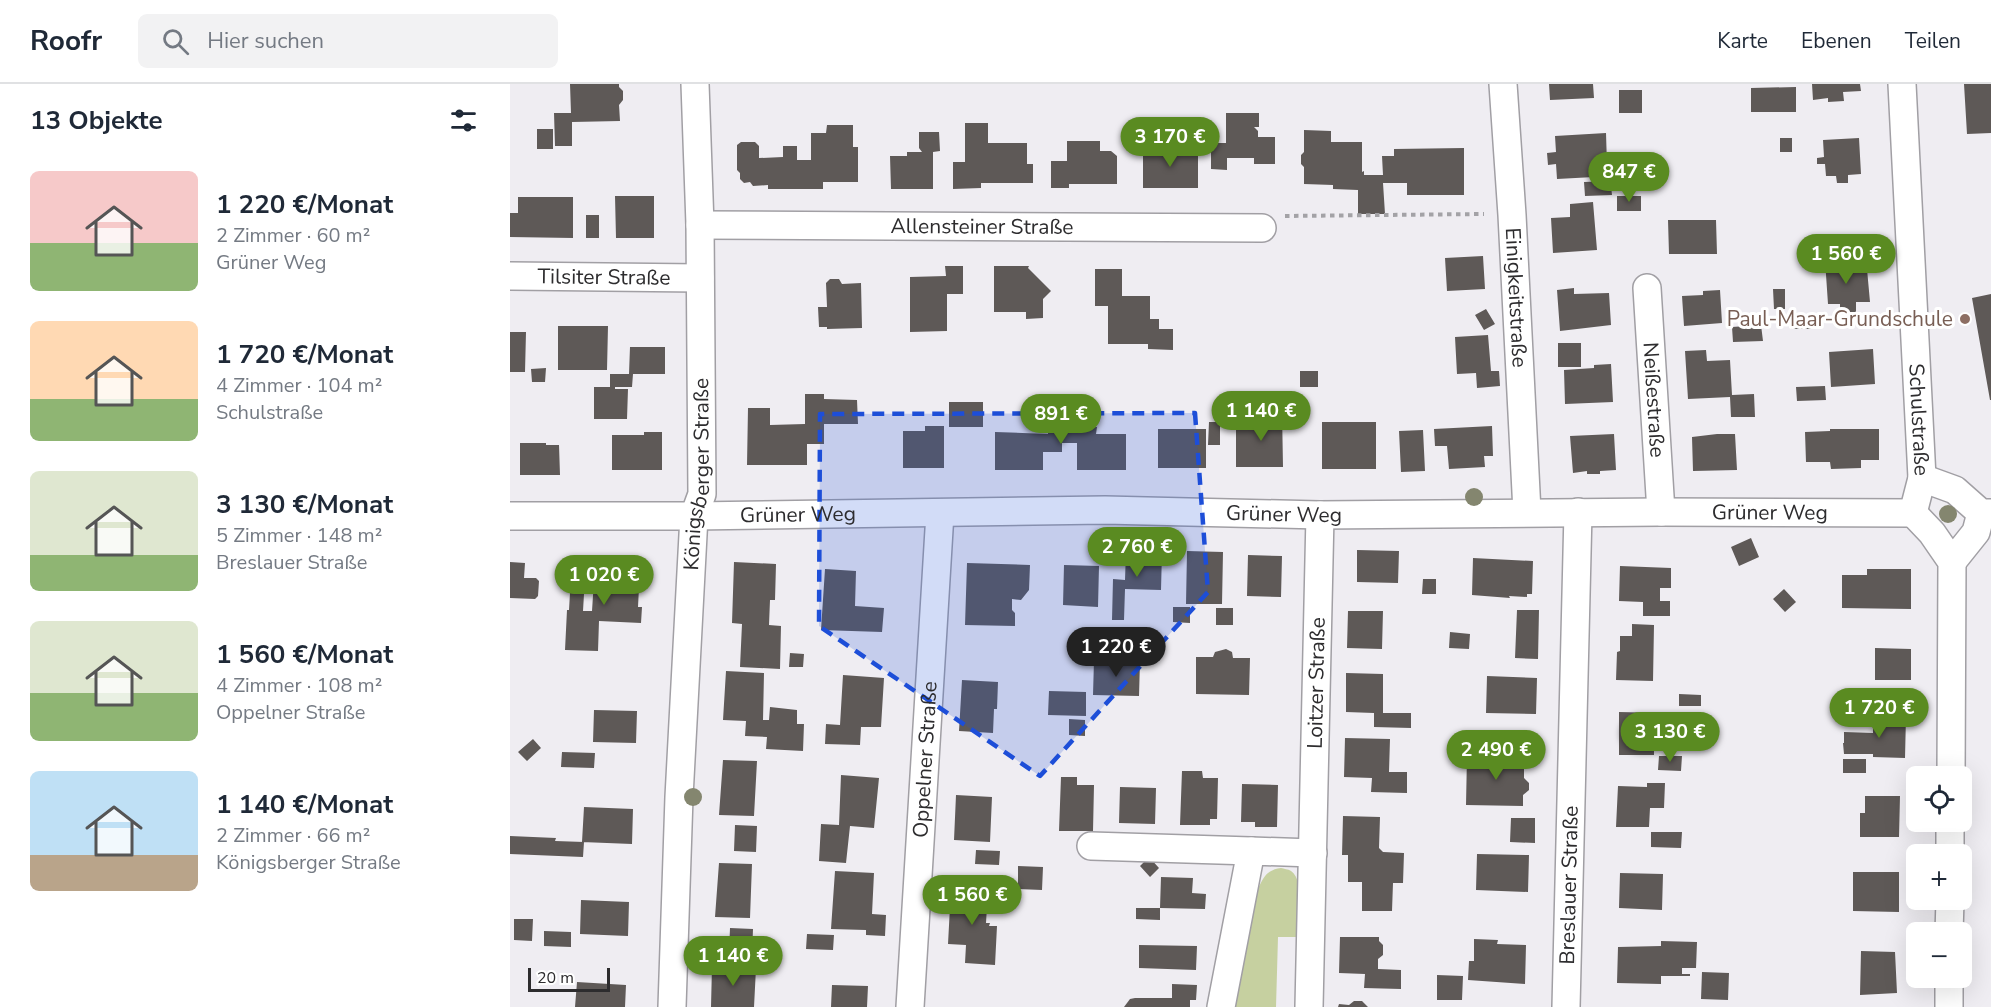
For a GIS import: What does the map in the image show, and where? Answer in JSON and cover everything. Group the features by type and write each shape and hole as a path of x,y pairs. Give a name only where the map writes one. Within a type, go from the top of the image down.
{"street":[{"name":"Königsberger Straße","path":"672,1007 679,797 694,516 702,494 700,225 695,84"},
{"name":"Einigkeitstraße","path":"1503,84 1527,512"},
{"name":"Schulstraße","path":"1902,84 1922,478 1913,513"},
{"name":"Allensteiner Straße","path":"700,225 1263,228"},
{"name":"Tilsiter Straße","path":"510,276 700,278"},
{"name":"Neißestraße","path":"1647,288 1661,512"},
{"path":"1922,478 1955,490 1986,513 1976,532 1952,562"},
{"name":"Grüner Weg","path":"510,516 694,516 1105,510 1320,515 1527,512 1913,513"},
{"name":"Breslauer Straße","path":"1566,1007 1578,512"},
{"name":"Oppelner Straße","path":"910,1007 940,513"},
{"path":"1913,513 1932,533 1952,562 1951,766"},
{"name":"Loitzer Straße","path":"1309,1007 1320,515"},
{"path":"1091,846 1313,853"},
{"path":"1221,1007 1251,851"},
{"path":"1949,988 1949,1007"}],"path":[{"path":"1263,228 1284,216 1512,215"}],"highlighted area":[{"path":"1195,413 1208,592 1040,776 819,626 820,414"}],"green space":[{"path":"1281,868 1290,870 1295,876 1300,892 1300,911 1299,937 1278,937 1276,1007 1233,1007 1257,891 1266,875"}],"building":[{"path":"570,84 619,84 623,91 623,100 619,105 620,121 572,122 572,146 555,146 554,113 571,113"},
{"path":"1549,84 1593,84 1594,98 1550,100"},
{"path":"1812,84 1860,84 1861,91 1843,92 1844,101 1828,102 1828,98 1813,100"},
{"path":"1964,84 1991,84 1991,133 1967,134"},
{"path":"1796,87 1796,112 1751,112 1751,88"},
{"path":"1619,90 1642,90 1642,113 1619,113"},
{"path":"1226,113 1259,113 1259,127 1254,127 1258,131 1258,137 1275,137 1275,164 1254,164 1254,158 1227,158 1227,170 1211,169 1211,143 1226,143"},
{"path":"965,123 988,123 988,143 1027,143 1027,164 1033,164 1033,183 981,183 981,188 953,189 953,162 965,162"},
{"path":"827,125 853,125 853,147 858,147 858,182 823,182 823,189 768,189 768,185 753,186 750,182 744,183 740,179 740,173 737,170 737,145 741,142 755,142 759,146 759,158 783,157 783,146 797,146 797,160 811,160 811,133 826,133"},
{"path":"537,129 553,129 553,149 537,149"},
{"path":"1304,130 1331,131 1331,142 1362,142 1362,172 1364,171 1364,175 1383,175 1382,156 1394,156 1394,149 1464,148 1464,195 1407,195 1407,183 1383,183 1385,214 1358,214 1358,190 1333,189 1333,185 1304,184 1301,155 1304,152"},
{"path":"919,132 939,132 940,151 933,152 933,189 891,189 890,156 907,156 907,152 922,152 919,148"},
{"path":"1606,133 1607,165 1593,165 1594,177 1557,179 1556,164 1548,165 1547,153 1556,152 1555,136"},
{"path":"1780,138 1792,138 1792,152 1780,152"},
{"path":"1859,138 1861,174 1848,175 1848,183 1837,183 1836,176 1826,176 1825,164 1817,164 1817,158 1824,157 1823,140"},
{"path":"1067,141 1100,141 1100,151 1111,151 1117,156 1117,184 1069,184 1069,188 1051,188 1051,161 1067,161"},
{"path":"1143,146 1162,146 1162,149 1198,149 1198,188 1143,188"},
{"path":"1611,169 1631,169 1632,186 1611,186 1612,195 1585,196 1584,182 1611,181"},
{"path":"615,196 654,196 654,238 616,238"},
{"path":"1617,196 1641,196 1641,211 1617,211"},
{"path":"518,197 573,197 573,238 510,237 510,213 518,213"},
{"path":"1593,202 1597,250 1553,253 1551,218 1570,217 1570,204"},
{"path":"586,215 599,215 599,238 586,238"},
{"path":"1668,220 1716,220 1717,254 1669,254"},
{"path":"1483,256 1485,289 1447,291 1445,258"},
{"path":"1846,258 1846,270 1867,269 1870,302 1856,302 1856,312 1844,312 1844,309 1840,309 1840,304 1828,304 1825,260"},
{"path":"945,266 963,266 963,294 947,294 947,331 910,332 910,277 946,276"},
{"path":"994,266 1029,266 1028,268 1051,291 1043,299 1043,318 1026,319 1026,312 994,312"},
{"path":"1095,269 1122,269 1122,296 1150,296 1150,319 1159,319 1159,329 1173,329 1173,350 1148,349 1148,344 1108,344 1108,306 1095,306"},
{"path":"830,279 839,279 842,284 861,283 862,328 827,329 827,327 819,327 818,307 827,307 826,283"},
{"path":"1574,288 1574,294 1609,293 1611,325 1560,331 1557,290"},
{"path":"1773,289 1785,289 1785,309 1774,309"},
{"path":"1720,290 1722,323 1684,326 1682,296 1703,295 1703,291"},
{"path":"1991,294 1991,400 1990,400 1972,298"},
{"path":"1486,309 1495,324 1484,330 1475,315"},
{"path":"1812,316 1812,329 1791,329 1791,317"},
{"path":"1761,325 1763,341 1733,342 1732,327"},
{"path":"558,326 608,326 607,370 558,370"},
{"path":"510,332 526,332 525,372 510,372"},
{"path":"1488,335 1491,371 1499,371 1500,386 1477,388 1476,373 1457,374 1455,337"},
{"path":"1558,343 1581,343 1581,367 1558,367"},
{"path":"630,347 665,347 665,374 633,374 632,387 615,387 615,389 628,389 627,419 594,419 594,387 610,387 610,374 629,374"},
{"path":"1873,349 1875,384 1831,387 1829,352"},
{"path":"1706,350 1707,361 1730,360 1732,395 1754,394 1755,417 1731,417 1730,397 1688,399 1685,351"},
{"path":"1611,364 1613,402 1565,404 1564,370 1594,368 1594,365"},
{"path":"546,368 545,382 532,382 531,369"},
{"path":"1300,371 1318,371 1318,387 1300,387"},
{"path":"1825,386 1826,400 1797,401 1796,387"},
{"path":"805,394 824,394 824,399 857,400 858,424 824,424 824,444 807,444 807,465 747,465 748,408 770,408 770,425 805,424"},
{"path":"1221,395 1235,395 1235,422 1220,422"},
{"path":"1062,399 1079,399 1078,427 1097,427 1096,434 1126,434 1126,470 1077,470 1077,443 1062,443 1062,452 1043,452 1043,470 995,470 995,432 1048,434 1048,421 1062,421"},
{"path":"949,402 983,402 983,427 949,427"},
{"path":"1253,411 1282,411 1283,467 1236,467 1236,429 1253,429"},
{"path":"1209,422 1220,422 1220,445 1208,445"},
{"path":"1322,422 1376,422 1376,469 1322,469"},
{"path":"925,426 944,426 944,468 903,468 903,431 925,431"},
{"path":"1492,426 1493,456 1484,456 1485,467 1449,469 1447,446 1435,446 1434,429"},
{"path":"1158,429 1206,429 1206,468 1158,468"},
{"path":"1830,429 1879,429 1879,460 1861,460 1861,468 1831,469 1830,462 1806,462 1805,432 1830,431"},
{"path":"1423,430 1425,471 1401,472 1399,431"},
{"path":"644,432 662,432 662,470 612,470 612,435 644,435"},
{"path":"1614,434 1616,470 1600,471 1600,474 1587,474 1587,471 1573,473 1570,436"},
{"path":"1735,434 1737,470 1693,471 1692,437"},
{"path":"520,443 559,445 560,475 520,475"},
{"path":"1751,538 1759,557 1739,566 1731,547"},
{"path":"1357,550 1399,551 1398,583 1357,582"},
{"path":"1126,551 1162,552 1161,590 1125,589 1124,620 1112,620 1113,579 1125,580"},
{"path":"1187,551 1223,552 1222,604 1186,604"},
{"path":"1248,555 1282,556 1281,597 1247,596"},
{"path":"1473,558 1533,561 1532,594 1527,594 1527,597 1509,596 1510,598 1472,595"},
{"path":"510,562 525,563 524,578 536,578 539,581 538,596 535,599 510,598"},
{"path":"734,562 776,564 775,600 770,600 769,625 781,626 780,669 740,667 742,624 732,623"},
{"path":"967,563 1030,565 1029,590 1021,600 1012,599 1015,626 965,625"},
{"path":"595,565 640,567 638,607 642,607 641,623 599,621 598,651 565,650 570,593 584,594 583,611 592,611"},
{"path":"1064,565 1099,566 1098,607 1063,605"},
{"path":"1620,566 1671,568 1671,588 1660,588 1660,601 1670,601 1670,616 1643,616 1643,602 1619,601"},
{"path":"825,569 856,571 855,606 884,608 882,632 821,630"},
{"path":"1867,569 1911,569 1911,609 1842,608 1842,575 1867,575"},
{"path":"1423,579 1436,579 1436,594 1422,594"},
{"path":"1784,589 1796,602 1785,612 1773,599"},
{"path":"1173,607 1190,607 1190,623 1173,622"},
{"path":"1216,608 1233,608 1233,625 1216,625"},
{"path":"1517,610 1539,610 1538,659 1515,658"},
{"path":"1348,611 1383,611 1382,649 1347,648"},
{"path":"1632,624 1654,625 1653,681 1616,680 1620,636 1632,636"},
{"path":"1450,632 1470,634 1469,649 1449,648"},
{"path":"1875,648 1911,649 1911,680 1875,680"},
{"path":"1226,649 1232,652 1233,658 1250,658 1249,695 1196,694 1196,657 1213,657 1215,652"},
{"path":"790,653 804,654 803,667 789,667"},
{"path":"1094,660 1140,661 1139,696 1093,695"},
{"path":"726,671 764,673 763,720 769,720 770,707 797,710 797,724 804,724 803,751 766,749 767,737 745,736 746,721 723,720"},
{"path":"1346,673 1383,674 1383,713 1411,713 1411,728 1374,727 1374,713 1346,712"},
{"path":"843,675 884,678 881,727 861,727 860,745 825,744 826,724 840,725"},
{"path":"1487,676 1537,678 1536,714 1486,713"},
{"path":"962,680 998,682 993,733 959,731"},
{"path":"1049,691 1086,692 1086,716 1048,715"},
{"path":"1679,694 1701,695 1701,706 1679,706"},
{"path":"594,710 637,711 636,743 593,742"},
{"path":"1619,712 1665,713 1665,729 1654,729 1654,755 1619,755"},
{"path":"1873,715 1906,716 1905,758 1873,757 1873,754 1844,754 1844,732 1873,733"},
{"path":"1069,719 1085,720 1085,736 1069,735"},
{"path":"1345,738 1390,739 1389,772 1407,772 1407,793 1371,792 1372,778 1344,777"},
{"path":"533,739 541,748 527,761 518,752"},
{"path":"1506,751 1520,751 1524,755 1524,778 1529,783 1529,790 1523,795 1523,806 1466,805 1467,756 1487,756 1487,767 1497,767 1498,764 1503,765 1503,754"},
{"path":"562,752 595,753 594,768 561,767"},
{"path":"1659,756 1682,756 1681,771 1658,770"},
{"path":"1843,759 1866,759 1866,773 1843,773"},
{"path":"723,760 757,761 754,816 719,815"},
{"path":"1182,771 1202,771 1203,778 1218,778 1217,819 1210,819 1210,825 1180,825"},
{"path":"841,775 879,778 874,828 850,826 846,863 819,861 821,824 839,825"},
{"path":"1061,777 1077,777 1077,785 1094,785 1093,831 1059,831"},
{"path":"1647,783 1665,783 1664,808 1650,808 1649,827 1616,827 1618,786 1647,787"},
{"path":"1242,784 1278,785 1277,827 1255,827 1255,822 1241,822"},
{"path":"1120,787 1156,788 1155,824 1119,823"},
{"path":"956,795 992,797 990,842 954,840"},
{"path":"1865,796 1900,796 1899,837 1860,837 1860,813 1865,813"},
{"path":"584,807 633,809 632,844 582,842"},
{"path":"1343,816 1380,817 1379,848 1383,852 1404,853 1403,883 1393,883 1392,911 1362,911 1362,882 1348,882 1348,855 1342,855"},
{"path":"1511,818 1535,818 1535,843 1510,842"},
{"path":"735,825 757,826 756,852 734,851"},
{"path":"1651,832 1682,832 1681,848 1651,847"},
{"path":"510,836 584,842 583,857 510,854"},
{"path":"976,850 1000,851 999,865 975,864"},
{"path":"1477,854 1529,855 1528,892 1476,890"},
{"path":"1149,857 1159,868 1150,877 1140,866"},
{"path":"719,863 752,864 750,918 715,917"},
{"path":"1018,866 1043,867 1042,890 1018,889"},
{"path":"835,871 874,873 872,914 886,915 885,936 866,935 866,930 831,929"},
{"path":"1853,872 1899,872 1899,912 1853,911"},
{"path":"1620,873 1663,874 1662,910 1619,908"},
{"path":"1161,877 1193,878 1192,893 1206,894 1205,909 1160,908"},
{"path":"951,888 988,890 986,923 990,923 989,926 997,926 995,965 965,963 966,945 948,944"},
{"path":"581,900 629,902 628,936 580,934"},
{"path":"1136,908 1160,908 1160,920 1136,919"},
{"path":"514,919 533,919 532,941 514,940"},
{"path":"730,928 753,929 752,955 729,953"},
{"path":"544,931 571,932 571,947 544,946"},
{"path":"807,934 834,935 833,950 806,949"},
{"path":"1340,937 1379,937 1383,945 1383,955 1378,959 1378,969 1401,970 1401,989 1364,988 1365,974 1339,973"},
{"path":"1474,939 1498,940 1497,944 1526,945 1525,984 1468,980 1469,961 1474,961"},
{"path":"1661,941 1697,942 1696,968 1682,968 1682,974 1690,974 1690,976 1661,976 1661,984 1617,983 1618,947 1661,946"},
{"path":"1139,945 1197,946 1196,970 1139,968"},
{"path":"1861,951 1895,952 1897,993 1860,995"},
{"path":"712,966 756,968 754,1007 711,1007"},
{"path":"1702,972 1729,973 1728,1000 1701,999"},
{"path":"1437,975 1463,976 1462,1000 1437,1000"},
{"path":"577,982 626,985 625,1007 575,1007"},
{"path":"1172,984 1197,985 1196,1000 1190,1000 1190,1007 1124,1007 1130,999 1135,998 1172,998"},
{"path":"832,985 868,986 867,1007 831,1007"},
{"path":"1354,1001 1362,1001 1368,1007 1338,1007 1339,1004 1349,1005"}],"place":[{"name":"Paul-Maar-Grundschule","path":"1965,319"}]}
